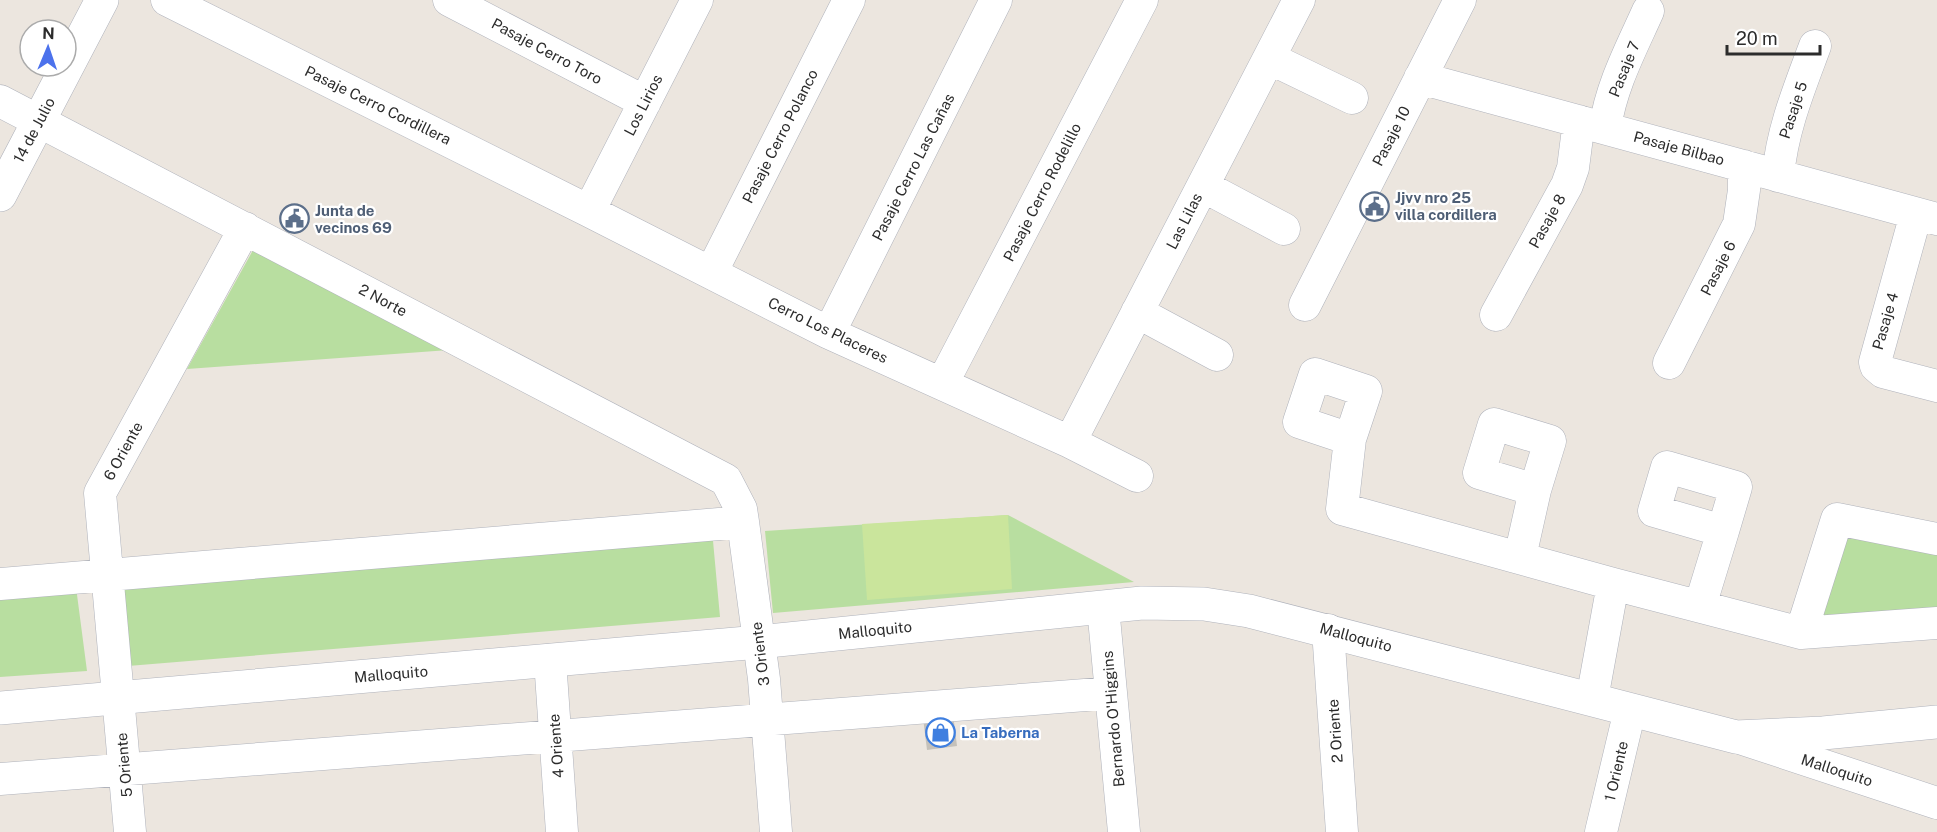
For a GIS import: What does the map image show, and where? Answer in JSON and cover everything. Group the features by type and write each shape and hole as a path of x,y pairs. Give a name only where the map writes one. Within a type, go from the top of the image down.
{"street":[{"name":"14 de Julio","path":"0,195 102,0"},
{"name":"Pasaje Cerro Cordillera","path":"167,0 589,211"},
{"name":"Pasaje Cerro Toro","path":"449,0 645,102"},
{"name":"Los Lirios","path":"589,211 697,0"},
{"name":"Pasaje Cerro Polanco","path":"711,273 849,0"},
{"name":"Pasaje Cerro Las Cañas","path":"830,333 996,0"},
{"name":"Pasaje Cerro Rodelillo","path":"942,384 1142,0"},
{"name":"Las Lilas","path":"1070,442 1299,0"},
{"name":"Pasaje 10","path":"1305,305 1460,0"},
{"name":"Pasaje 7","path":"1592,124 1609,107 1617,79 1648,11"},
{"name":"Pasaje 5","path":"1778,176 1780,150 1786,122 1815,46"},
{"path":"1269,58 1352,98"},
{"name":"Pasaje Bilbao","path":"1420,78 1927,216"},
{"name":"2 Norte","path":"0,101 726,480"},
{"name":"Pasaje 8","path":"1496,315 1567,185 1592,124"},
{"name":"Pasaje 6","path":"1669,363 1739,224 1744,189 1744,166"},
{"path":"1203,186 1284,229"},
{"name":"Cerro Los Placeres","path":"589,211 830,333 1070,442 1137,476"},
{"name":"Pasaje 4","path":"1927,216 1875,362 1879,370 1883,372 1937,386"},
{"name":"6 Oriente","path":"119,698 100,493 245,228"},
{"path":"1137,312 1217,355"},
{"path":"1350,439 1342,509 1801,633 1937,624"},
{"name":"3 Oriente","path":"726,480 741,509 743,522 759,642 776,832"},
{"path":"1520,557 1535,489"},
{"path":"1801,633 1837,519 1937,539"},
{"path":"0,584 743,522"},
{"path":"1700,606 1724,531"},
{"path":"1592,699 1613,584"},
{"name":"Malloquito","path":"0,708 759,642 1142,603 1204,604 1249,610 1736,737 1937,803"},
{"name":"Bernardo O'Higgins","path":"1103,607 1124,832"},
{"name":"2 Oriente","path":"1328,630 1342,832"},
{"name":"4 Oriente","path":"550,660 562,832"},
{"path":"0,779 1111,693"},
{"name":"5 Oriente","path":"119,698 130,832"},
{"name":"1 Oriente","path":"1601,832 1630,710"},
{"name":"Malloquito","path":"1736,737 1823,733 1937,722"}],"green space":[{"path":"257,243 449,350 187,369"},
{"path":"1008,515 1134,582 773,613 765,531"},
{"path":"1008,515 1012,589 867,600 862,524"},
{"path":"712,530 720,617 128,666 119,584"},
{"path":"1844,531 1937,550 1937,613 1815,622"},
{"path":"76,587 87,671 0,677 0,592"}],"building":[{"name":"La Taberna","path":"953,714 957,746 927,750 923,718"}],"place":[{"name":"Jjvv nro 25 villa cordillera","path":"1374,206"},
{"name":"Junta de vecinos 69","path":"294,219"},
{"name":"La Taberna","path":"940,732"}]}
